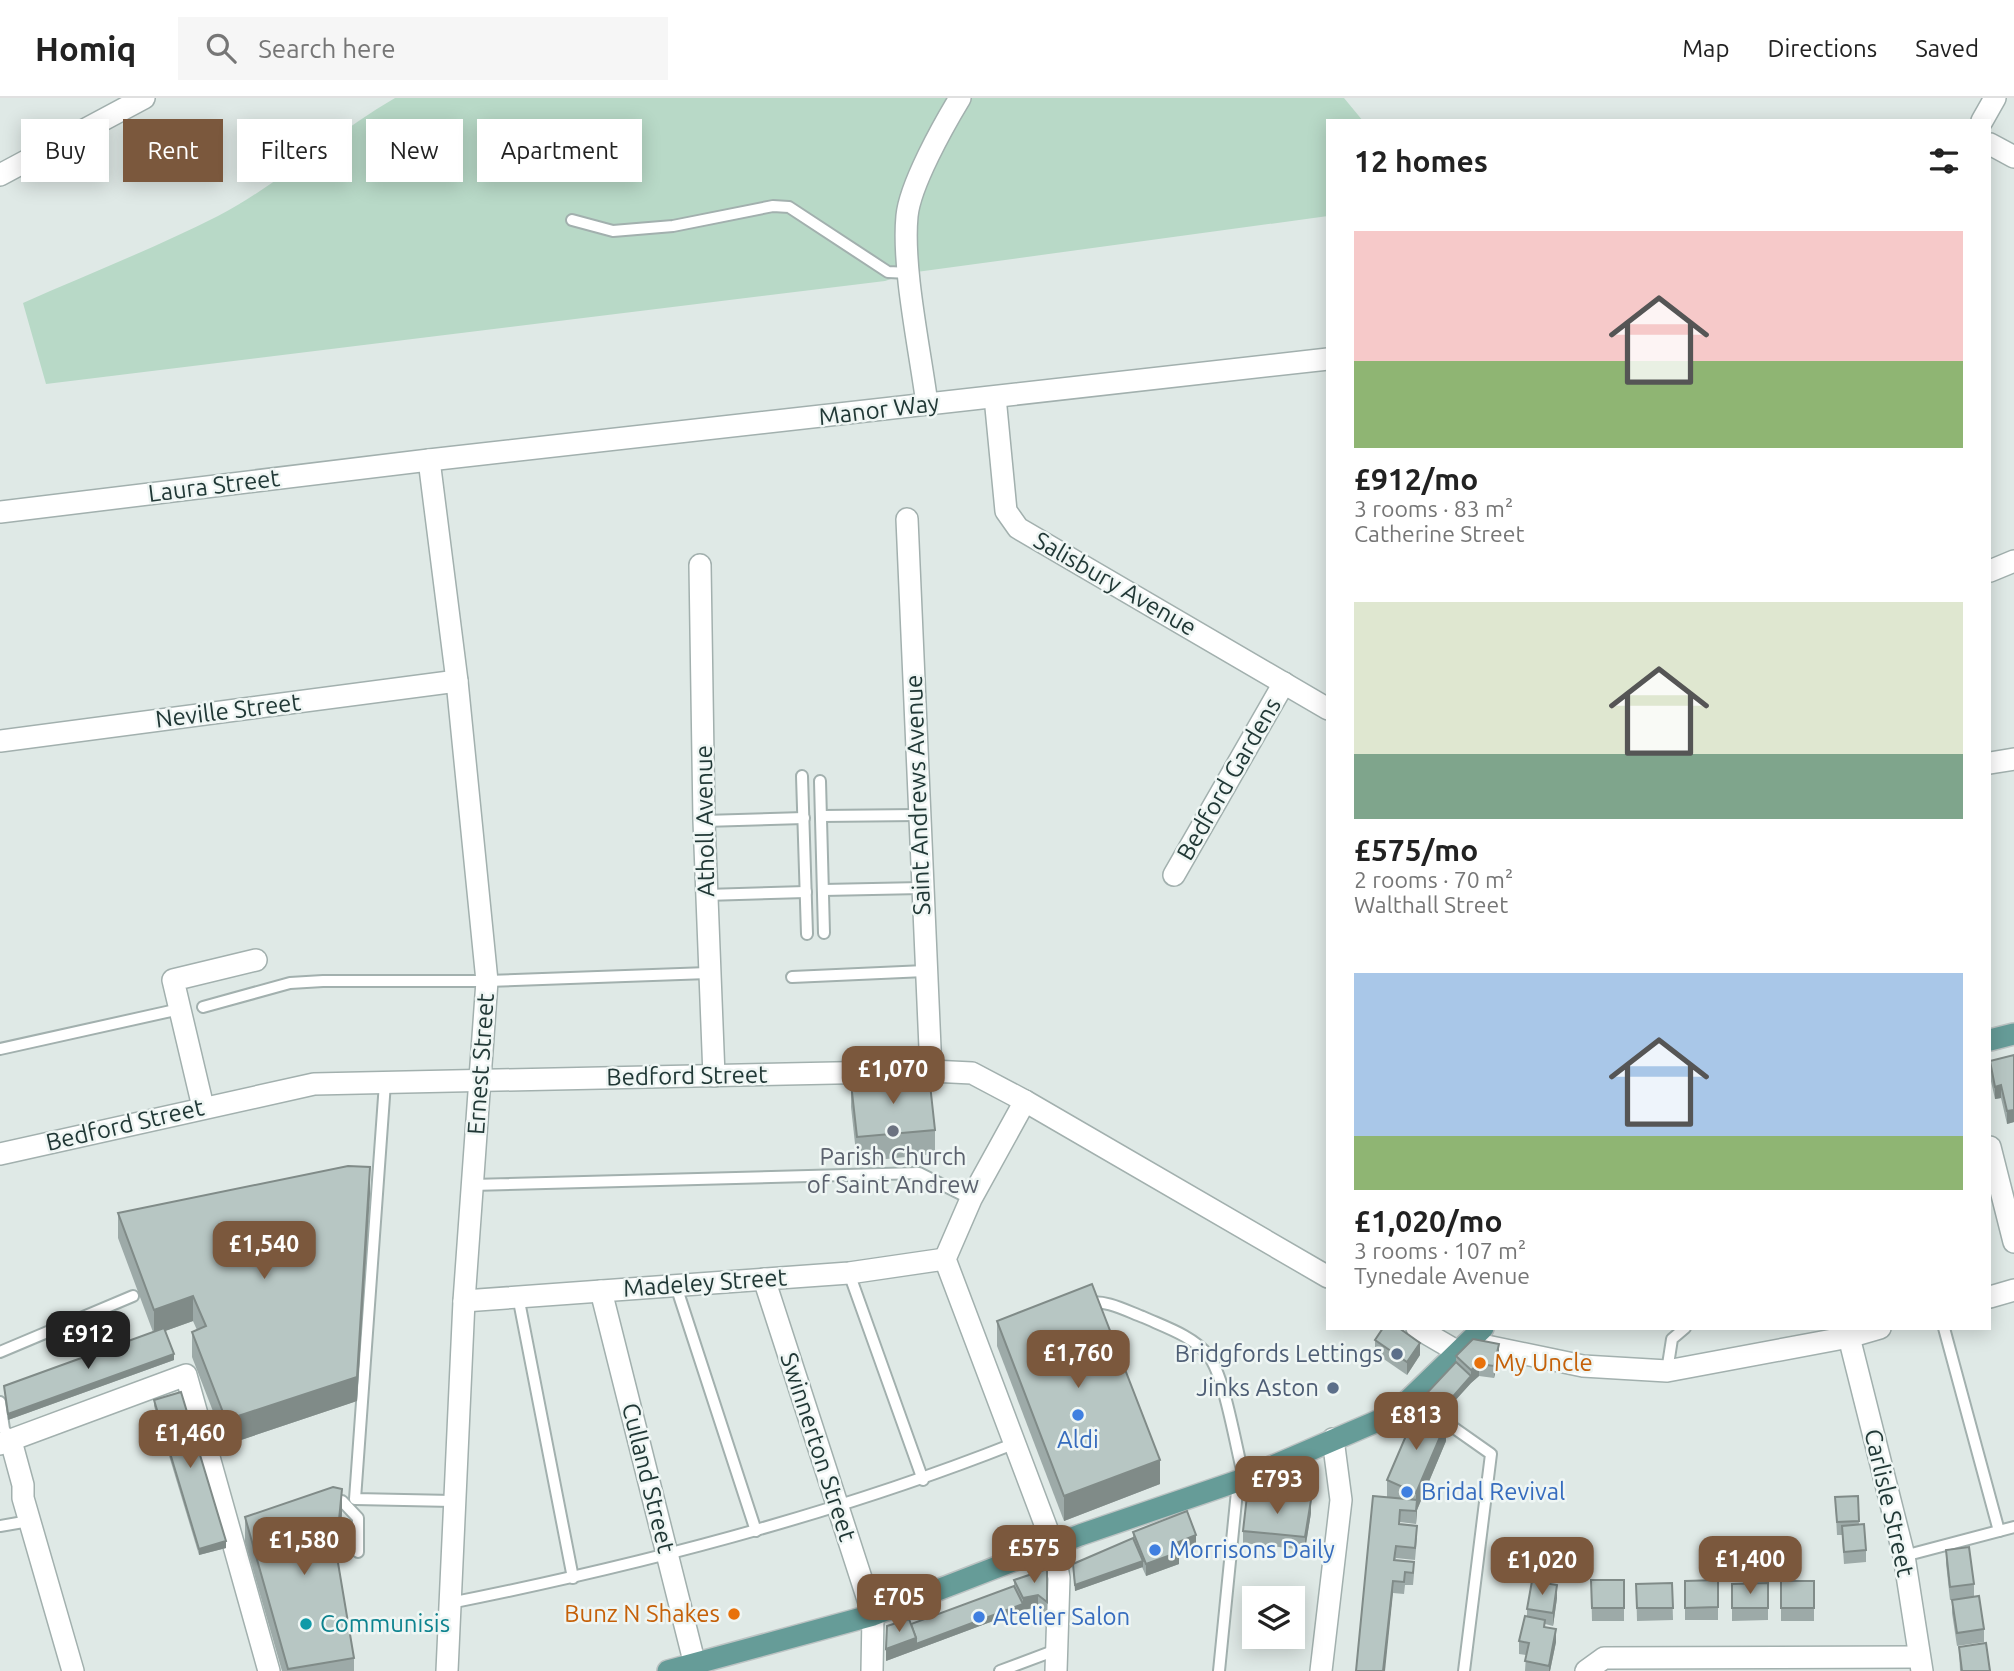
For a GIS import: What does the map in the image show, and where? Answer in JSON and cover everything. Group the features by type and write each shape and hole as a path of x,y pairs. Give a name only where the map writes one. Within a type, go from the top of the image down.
{"main road":[{"path":"1991,1040 2014,1034"},
{"path":"668,1671 873,1615 1052,1545 1241,1479 1394,1413 1471,1341"}],"street":[{"path":"0,173 144,98"},
{"path":"927,404 909,272 906,215 933,143 960,98"},
{"path":"1983,119 1995,98"},
{"path":"1991,145 2014,157"},
{"name":"Manor Way","path":"429,460 1326,359"},
{"name":"Salisbury Avenue","path":"995,397 1006,511 1018,528 1326,708"},
{"name":"Laura Street","path":"0,512 429,460"},
{"name":"Ernest Street","path":"429,460 457,681 487,981 464,1301 447,1671"},
{"name":"Saint Andrews Avenue","path":"907,519 931,1071"},
{"path":"1991,571 2014,561"},
{"name":"Atholl Avenue","path":"701,565 704,821 714,1076"},
{"name":"Neville Street","path":"0,741 457,681"},
{"name":"Bedford Gardens","path":"1174,875 1284,683"},
{"path":"1991,763 2014,759"},
{"path":"203,1107 173,980 256,960"},
{"name":"Bedford Street","path":"0,1154 314,1084 481,1078 931,1071 972,1073 1326,1276"},
{"path":"1025,1101 971,1199 946,1259 1052,1545 1059,1578 1056,1661"},
{"path":"1991,1151 2014,1242"},
{"name":"Madeley Street","path":"464,1301 849,1273 946,1259"},
{"name":"Swinnerton Street","path":"764,1279 873,1615 872,1671"},
{"path":"1991,1297 2014,1290"},
{"name":"Culland Street","path":"601,1291 695,1665"},
{"path":"1425,1330 1583,1366 1667,1371 1849,1337 1873,1330"},
{"name":"Carlisle Street","path":"1849,1337 1904,1556 1920,1664"},
{"path":"73,1671 5,1443 186,1375 238,1533 270,1671"},
{"path":"1321,1671 1341,1500 1333,1439"},
{"path":"1586,1671 1604,1658 1920,1664"}],"lane":[{"path":"572,220 613,231 673,226 773,206 789,207 888,272 909,272"},
{"path":"802,776 807,934"},
{"path":"820,781 824,933"},
{"path":"821,816 918,815"},
{"path":"704,821 804,818"},
{"path":"823,890 922,888"},
{"path":"706,895 806,892"},
{"path":"792,977 925,971"},
{"path":"203,1007 290,984 487,981 708,973"},
{"path":"0,1049 180,1009"},
{"path":"386,1083 355,1499 453,1501"},
{"path":"472,1185 919,1173 971,1199"},
{"path":"849,1273 923,1480"},
{"path":"676,1286 756,1531"},
{"path":"0,1352 133,1296"},
{"path":"518,1296 573,1578"},
{"path":"1072,1307 1097,1301 1134,1313 1189,1339 1209,1355 1219,1379 1241,1479 1219,1671"},
{"path":"1667,1371 1672,1339 1683,1330"},
{"path":"1945,1330 1999,1531"},
{"path":"1410,1398 1491,1454 1464,1671"},
{"path":"0,1402 5,1443"},
{"path":"450,1603 573,1578 838,1508 923,1480 1013,1444"},
{"path":"319,1506 342,1501 354,1512 358,1518 358,1552"},
{"path":"0,1526 29,1521"},
{"path":"1904,1556 2014,1527"},
{"path":"1000,1671 1056,1661"}],"green space":[{"path":"395,98 1344,98 1361,119 1326,119 1326,216 909,273 885,281 46,384 23,303 218,216 274,182 352,182 352,126"}],"building":[{"path":"2014,1055 2014,1110 2007,1111 2001,1085 1995,1087 1991,1061"},
{"path":"929,1075 935,1130 857,1137 851,1083"},
{"path":"348,1166 370,1167 357,1377 226,1420 192,1332 206,1326 193,1296 154,1310 118,1213"},
{"name":"Aldi","path":"1092,1284 1160,1460 1064,1496 997,1321"},
{"path":"164,1328 174,1354 8,1414 4,1386"},
{"path":"1382,1330 1402,1330 1420,1343 1407,1362 1375,1340"},
{"path":"1473,1339 1499,1344 1494,1366 1479,1364 1471,1370 1456,1356"},
{"path":"1456,1362 1471,1376 1442,1409 1426,1394"},
{"path":"181,1392 226,1541 199,1549 154,1400"},
{"path":"1417,1410 1446,1423 1416,1493 1387,1480"},
{"name":"Communisis","path":"333,1487 342,1489 336,1551 354,1658 288,1669 245,1517"},
{"path":"1247,1496 1311,1500 1305,1537 1243,1531"},
{"path":"1373,1496 1417,1500 1416,1511 1400,1510 1399,1524 1417,1526 1415,1548 1396,1546 1394,1560 1414,1562 1413,1573 1405,1572 1404,1582 1393,1581 1383,1671 1356,1671"},
{"path":"1858,1496 1859,1521 1837,1522 1835,1497"},
{"path":"1187,1511 1196,1535 1176,1543 1179,1552 1146,1564 1133,1532"},
{"path":"1864,1524 1866,1550 1844,1552 1842,1526"},
{"path":"1133,1538 1143,1561 1075,1585 1073,1564"},
{"path":"1969,1547 1974,1584 1950,1587 1946,1550"},
{"path":"1047,1569 1047,1602 1038,1595 1023,1598 1014,1580"},
{"path":"1591,1580 1624,1580 1624,1608 1592,1608"},
{"path":"1718,1580 1718,1607 1685,1608 1685,1581"},
{"path":"1532,1581 1557,1585 1553,1613 1527,1609"},
{"path":"1781,1581 1814,1581 1814,1608 1781,1608"},
{"path":"1672,1583 1673,1608 1637,1608 1636,1584"},
{"path":"1768,1583 1768,1608 1732,1608 1732,1584"},
{"path":"1014,1586 1023,1604 916,1644 911,1624"},
{"path":"1979,1596 1984,1629 1957,1633 1952,1600"},
{"path":"1525,1616 1545,1620 1544,1627 1556,1629 1549,1666 1525,1661 1529,1643 1519,1641"},
{"path":"909,1619 916,1638 886,1649 887,1626"},
{"path":"1986,1643 1990,1671 1962,1671 1959,1647"}],"place":[{"name":"Parish Church of Saint Andrew","path":"893,1131"},
{"name":"Bridgfords Lettings","path":"1397,1354"},
{"name":"My Uncle","path":"1480,1363"},
{"name":"Jinks Aston","path":"1333,1388"},
{"name":"Aldi","path":"1078,1415"},
{"name":"Bridal Revival","path":"1407,1492"},
{"name":"Morrisons Daily","path":"1155,1550"},
{"name":"Bunz N Shakes","path":"734,1614"},
{"name":"Atelier Salon","path":"979,1617"},
{"name":"Communisis","path":"306,1624"}]}
